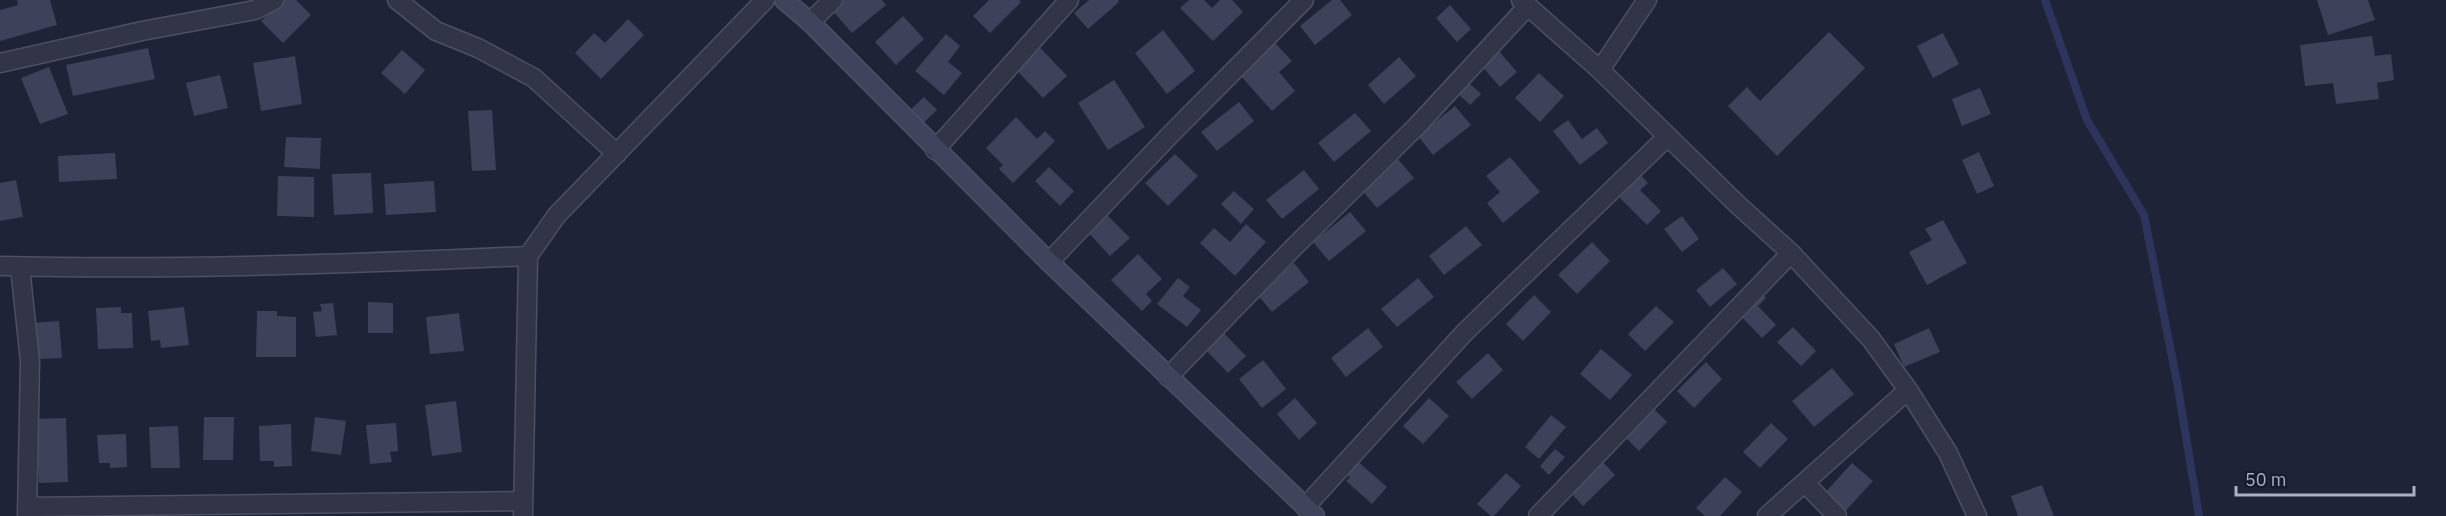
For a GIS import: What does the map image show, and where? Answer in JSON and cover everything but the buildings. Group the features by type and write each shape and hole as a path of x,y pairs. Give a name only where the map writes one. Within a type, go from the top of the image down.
{"main road":[{"path":"784,0 810,22 1048,262 1310,512"}],"street":[{"path":"0,63 142,31 255,10 274,0"},
{"path":"397,0 436,30 478,48 534,78 617,154"},
{"path":"20,267 30,361 27,512 523,508 528,256 557,215 765,0"},
{"path":"810,22 832,0"},
{"path":"935,150 1070,0"},
{"path":"1048,262 1304,0"},
{"path":"1600,70 1647,0"},
{"path":"1168,377 1293,248 1416,127 1524,4 1600,70 1791,253 1871,339 1908,390 1948,453 1977,516"},
{"path":"1310,512 1465,332 1667,136"},
{"path":"1538,516 1791,253"},
{"path":"0,266 360,263 528,256"},
{"path":"1767,516 1908,390"},
{"path":"1805,483 1837,516"}],"waterway":[{"path":"2045,0 2087,120 2144,215 2177,382 2199,516"}]}
